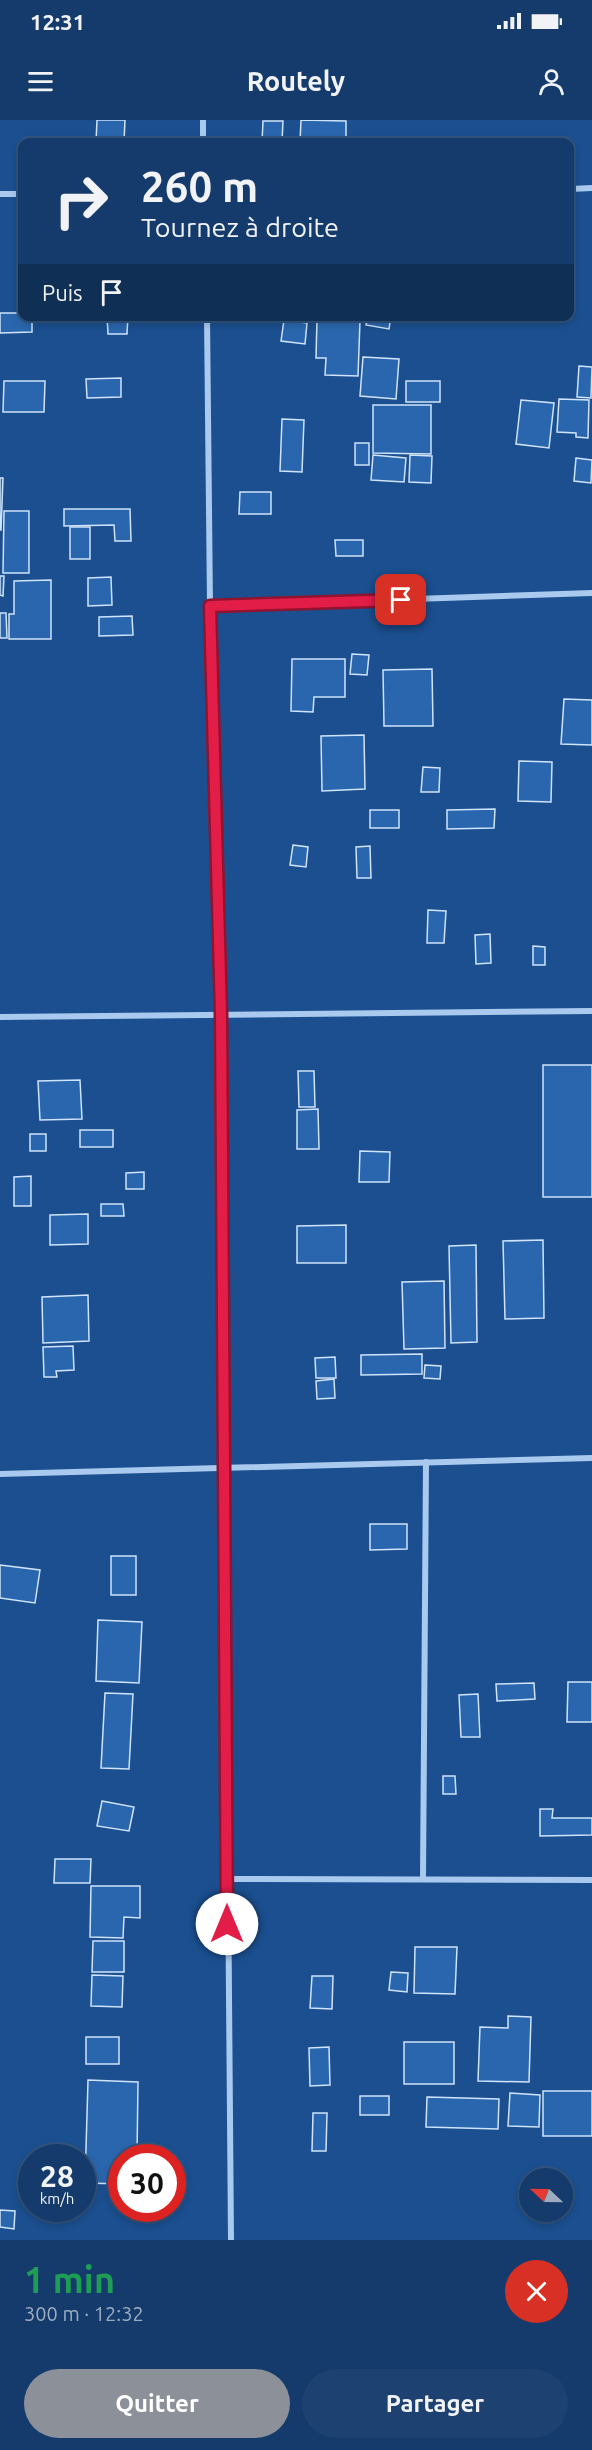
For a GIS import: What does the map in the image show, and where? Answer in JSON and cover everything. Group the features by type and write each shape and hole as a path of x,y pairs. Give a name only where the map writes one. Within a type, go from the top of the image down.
{"street":[{"path":"203,120 204,138"},
{"path":"574,189 592,188"},
{"path":"0,194 18,194"},
{"path":"207,321 210,606 221,1014 231,2240"},
{"path":"210,606 592,593"},
{"path":"0,1017 592,1011"},
{"path":"0,1474 592,1458"},
{"path":"423,1880 426,1462"},
{"path":"227,1879 592,1880"}],"building":[{"path":"97,120 125,120 124,138 96,138"},
{"path":"301,120 346,121 346,138 300,138"},
{"path":"263,121 283,121 282,138 262,138"},
{"path":"0,313 18,313 18,321 32,321 32,332 0,333"},
{"path":"107,321 128,321 127,334 108,334"},
{"path":"284,321 307,323 305,344 281,341"},
{"path":"317,321 360,321 358,376 325,375 326,358 316,358"},
{"path":"367,321 390,321 389,329 366,325"},
{"path":"363,357 399,359 396,399 360,396"},
{"path":"579,366 592,367 591,398 577,397"},
{"path":"121,378 121,397 87,398 86,379"},
{"path":"4,381 45,381 44,412 3,412"},
{"path":"406,381 440,381 440,402 406,402"},
{"path":"559,399 589,400 588,438 576,437 576,433 557,432"},
{"path":"521,400 554,403 549,448 516,444"},
{"path":"373,405 431,405 431,454 373,453"},
{"path":"282,419 304,420 302,472 280,471"},
{"path":"355,443 369,443 369,465 355,465"},
{"path":"373,455 406,458 404,482 371,480"},
{"path":"410,455 432,456 431,483 409,482"},
{"path":"576,458 592,460 591,483 574,481"},
{"path":"0,478 3,478 1,530 0,530"},
{"path":"240,492 271,492 271,514 239,514"},
{"path":"64,509 130,509 131,541 115,541 114,525 64,526"},
{"path":"4,511 29,511 29,573 3,573"},
{"path":"70,527 90,527 90,559 70,559"},
{"path":"335,540 363,540 363,556 336,556"},
{"path":"0,576 4,576 3,596 0,595"},
{"path":"111,577 112,605 88,606 88,578"},
{"path":"51,580 51,639 9,639 9,614 14,614 14,581"},
{"path":"0,613 6,613 7,638 0,638"},
{"path":"132,616 133,635 99,636 99,617"},
{"path":"352,654 369,655 367,675 350,674"},
{"path":"292,659 345,659 345,697 314,697 313,712 291,711"},
{"path":"432,669 433,726 384,726 383,670"},
{"path":"564,699 592,700 592,745 561,744"},
{"path":"364,735 365,789 322,791 321,736"},
{"path":"519,761 552,762 551,802 518,801"},
{"path":"423,767 440,768 439,792 421,792"},
{"path":"495,809 494,828 447,829 447,810"},
{"path":"370,810 399,810 399,828 370,828"},
{"path":"293,845 308,847 306,867 290,865"},
{"path":"370,846 371,878 357,878 356,847"},
{"path":"428,910 446,911 444,943 427,943"},
{"path":"490,934 491,963 476,964 475,935"},
{"path":"533,946 545,947 545,965 533,965"},
{"path":"543,1065 592,1065 592,1197 543,1197"},
{"path":"298,1071 314,1071 315,1107 299,1107"},
{"path":"80,1080 82,1119 40,1120 38,1081"},
{"path":"318,1109 319,1149 297,1149 297,1110"},
{"path":"80,1130 113,1130 113,1147 80,1147"},
{"path":"30,1134 46,1134 46,1151 30,1151"},
{"path":"360,1151 390,1152 389,1182 359,1182"},
{"path":"144,1172 144,1189 126,1189 126,1173"},
{"path":"31,1176 31,1206 14,1206 14,1177"},
{"path":"101,1204 123,1204 124,1216 101,1216"},
{"path":"88,1214 88,1244 50,1245 50,1215"},
{"path":"346,1225 346,1263 297,1263 297,1226"},
{"path":"543,1240 544,1318 505,1319 503,1241"},
{"path":"476,1245 477,1342 451,1343 449,1246"},
{"path":"444,1281 445,1348 404,1349 402,1282"},
{"path":"88,1295 89,1341 43,1343 42,1297"},
{"path":"73,1346 74,1370 56,1371 57,1377 44,1377 43,1347"},
{"path":"422,1354 422,1374 361,1375 361,1355"},
{"path":"335,1357 336,1378 316,1378 315,1358"},
{"path":"425,1365 441,1366 440,1379 424,1378"},
{"path":"334,1379 335,1398 317,1399 316,1381"},
{"path":"370,1524 407,1524 407,1549 370,1550"},
{"path":"111,1556 136,1556 136,1595 111,1595"},
{"path":"0,1565 40,1570 35,1603 0,1598"},
{"path":"98,1620 142,1622 139,1683 96,1681"},
{"path":"568,1682 592,1682 592,1722 567,1722"},
{"path":"534,1683 535,1699 497,1701 496,1684"},
{"path":"105,1693 133,1694 129,1769 101,1768"},
{"path":"478,1694 480,1737 461,1737 459,1695"},
{"path":"443,1776 455,1776 456,1794 443,1794"},
{"path":"102,1801 134,1807 129,1831 97,1826"},
{"path":"540,1809 553,1809 552,1818 592,1818 592,1835 540,1836"},
{"path":"55,1859 91,1859 90,1883 54,1883"},
{"path":"91,1886 140,1886 140,1918 124,1917 123,1938 90,1937"},
{"path":"93,1941 124,1941 124,1972 92,1972"},
{"path":"415,1947 457,1947 455,1994 414,1993"},
{"path":"391,1972 408,1973 407,1992 389,1990"},
{"path":"92,1975 123,1976 122,2007 91,2006"},
{"path":"312,1976 333,1976 332,2009 310,2008"},
{"path":"508,2016 531,2017 529,2082 478,2081 480,2027 508,2028"},
{"path":"86,2037 119,2037 119,2064 86,2064"},
{"path":"404,2042 454,2042 454,2084 404,2084"},
{"path":"329,2047 330,2085 310,2086 309,2048"},
{"path":"88,2080 138,2082 137,2144 108,2144 108,2184 96,2183 96,2144 86,2144"},
{"path":"543,2091 592,2091 592,2136 543,2136"},
{"path":"510,2093 540,2095 539,2127 508,2126"},
{"path":"360,2096 389,2096 389,2115 360,2115"},
{"path":"427,2097 499,2099 498,2129 426,2127"},
{"path":"313,2113 327,2113 326,2151 312,2151"},
{"path":"0,2210 15,2211 14,2229 0,2227"}],"route":[{"path":"227,1924 221,1014 210,606 401,600"}]}
